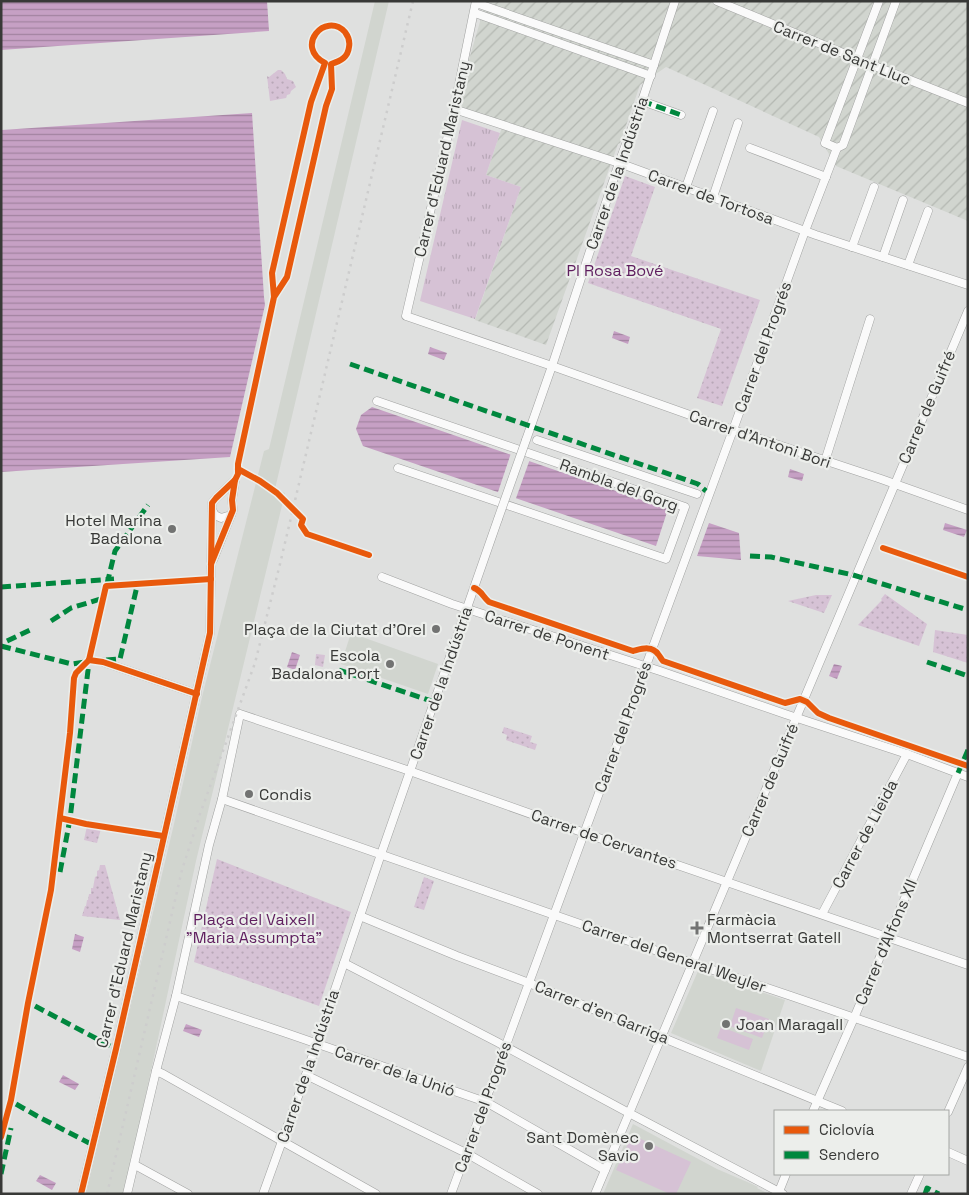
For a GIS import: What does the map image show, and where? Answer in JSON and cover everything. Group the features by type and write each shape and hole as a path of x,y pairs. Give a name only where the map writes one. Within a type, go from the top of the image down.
{"street":[{"name":"Carrer de la Indústria","path":"263,1194 552,366 675,1"},
{"name":"Carrer de Sant Lluc","path":"717,1 968,103"},
{"path":"837,148 825,143 879,1"},
{"name":"Carrer del Progrés","path":"451,1194 805,231 837,148 843,145 896,1"},
{"path":"476,2 654,65"},
{"name":"Carrer d'Eduard Maristany","path":"406,316 454,109 476,2"},
{"path":"475,13 651,76"},
{"path":"642,101 681,114"},
{"name":"Carrer de Tortosa","path":"454,109 619,163 805,231 968,285"},
{"path":"686,187 713,111"},
{"path":"713,197 738,123"},
{"path":"750,148 826,176"},
{"path":"852,247 874,187"},
{"path":"883,257 903,200"},
{"path":"908,265 928,211"},
{"name":"Carrer de Guifré","path":"595,1194 968,312"},
{"name":"Carrer d'Antoni Bori","path":"406,316 968,510"},
{"path":"825,461 870,319"},
{"name":"Rambla del Gorg","path":"377,401 685,507 666,559 398,468"},
{"path":"536,440 697,494"},
{"path":"235,480 232,500 233,510 231,515 221,518 215,515 212,510 212,503 235,480"},
{"path":"216,498 225,496 232,500"},
{"name":"Carrer d'Eduard Maristany","path":"81,1194 116,1049 210,633 212,510"},
{"name":"Carrer d'Eduard Maristany","path":"211,564 231,515"},
{"name":"Carrer de Ponent","path":"382,577 467,609 907,754 968,777"},
{"path":"103,662 197,694"},
{"name":"Carrer de Cervantes","path":"222,799 240,714 411,771 584,833 968,965"},
{"name":"Carrer de Lleida","path":"822,914 907,754"},
{"name":"Carrer d'Alfons XII","path":"813,1110 958,773"},
{"path":"127,1194 176,996 207,854 222,799"},
{"name":"Carrer del General Weyler","path":"222,799 692,964 968,1057"},
{"name":"Carrer d'en Garriga","path":"360,916 661,1036 840,1110"},
{"path":"344,963 780,1193 786,1175"},
{"name":"Carrer de la Unió","path":"176,996 486,1102 605,1170"},
{"path":"949,1110 968,1067"},
{"path":"156,1071 376,1194"},
{"path":"306,1075 466,1153 538,1194"},
{"path":"949,1152 968,1161"},
{"path":"135,1165 188,1194"},
{"path":"911,1194 920,1175"}],"shaded area":[{"path":"1,1 267,1 269,31 1,50"},
{"path":"375,1 389,1 275,489 285,493 196,861 124,1194 86,1194 174,824 202,697 264,451 269,449"},
{"path":"486,1 968,1 968,221 836,166 819,137 666,67 640,85 546,345 475,320 521,187 486,175 503,124 455,108"},
{"path":"252,113 265,305 230,457 1,472 1,124 2,130"},
{"path":"614,331 630,337 628,344 612,338"},
{"path":"430,347 447,353 444,360 428,354"},
{"path":"372,407 668,509 656,546 363,446 356,429 361,415"},
{"path":"790,469 804,474 802,481 788,477"},
{"path":"709,523 739,533 741,560 697,556"},
{"path":"945,523 967,530 964,537 943,530"},
{"name":"Escola Badalona Port","path":"351,633 438,664 428,694 341,664"},
{"path":"292,652 300,655 295,670 287,667"},
{"path":"834,664 842,666 837,679 829,676"},
{"path":"75,934 84,937 80,952 72,949"},
{"name":"Joan Maragall","path":"698,971 785,1000 761,1071 671,1033"},
{"path":"186,1024 202,1030 199,1037 183,1031"},
{"path":"63,1075 79,1084 75,1090 59,1082"},
{"name":"Sant Domènec Savio","path":"633,1124 717,1169 752,1184 769,1194 603,1194"},
{"path":"40,1175 56,1183 52,1190 36,1181"}],"green space":[{"path":"278,70 285,74 287,79 293,81 296,87 286,98 270,101 267,76 269,77"},
{"path":"462,120 500,133 486,175 521,187 475,319 420,301"},
{"name":"Pl Rosa Bové","path":"625,176 655,187 631,256 760,300 722,406 697,398 721,329 588,283"},
{"path":"885,594 927,624 919,646 858,625 882,600"},
{"path":"816,595 832,595 824,613 788,601"},
{"path":"935,630 968,635 968,663 933,652"},
{"path":"316,654 325,655 323,667 315,665"},
{"path":"504,727 532,736 530,742 537,744 535,750 506,740 507,735 502,733"},
{"path":"87,826 101,829 97,843 84,840"},
{"name":"Plaça del Vaixell \"Maria Assumpta\"","path":"217,859 351,912 319,1006 194,962"},
{"path":"100,865 105,865 120,920 82,916"},
{"path":"424,877 434,881 424,910 414,907"},
{"path":"736,1008 769,1019 762,1038 730,1026"},
{"path":"721,1027 753,1039 749,1050 717,1038"},
{"path":"632,1135 691,1162 676,1194 670,1194 616,1170"}],"pier":[{"path":"511,453 530,459 515,501 497,495"}],"railway":[{"path":"107,1194 182,870 200,814 255,663 413,1"}],"marked path":[{"path":"642,101 681,115"},
{"path":"350,364 698,484 706,491"},
{"path":"107,584 115,551 148,505"},
{"path":"750,556 771,557 853,575 968,610"},
{"path":"1,587 114,579"},
{"path":"106,660 120,659 138,582"},
{"path":"51,621 71,608 104,598"},
{"path":"7,641 30,630"},
{"path":"1,646 72,664 86,662"},
{"path":"60,872 70,819 89,662"},
{"path":"927,662 968,676"},
{"path":"339,670 434,702"},
{"path":"958,773 968,750"},
{"path":"35,1006 116,1049"},
{"path":"16,1104 93,1145"},
{"path":"1,1174 11,1128"},
{"path":"925,1194 927,1188 939,1194"}],"cycle path":[{"path":"211,564 233,510 232,500 235,480 238,474 238,464 274,297 272,273 311,102 325,63 316,56 312,48 312,41 322,28 329,26 337,27 347,35 348,50 343,58 331,64 332,89 326,106 287,277 274,297"},
{"path":"238,469 277,493 303,519 301,525 307,534 369,555"},
{"path":"81,1194 116,1049 210,633 212,503 235,480"},
{"path":"883,548 968,577"},
{"path":"89,660 106,586 211,579"},
{"path":"474,588 489,602 633,651 646,648 653,649 663,661 785,703 800,699 807,702 818,713 829,718 968,766"},
{"path":"89,660 103,662 197,694"},
{"path":"1,1137 11,1100 51,890 70,733 74,678 76,673 89,660"},
{"path":"60,818 163,836"}],"place":[{"name":"Hotel Marina Badalona","path":"172,529"},
{"name":"Plaça de la Ciutat d'Orel","path":"436,629"},
{"name":"Escola Badalona Port","path":"390,664"},
{"name":"Condis","path":"249,794"},
{"name":"Farmàcia Montserrat Gatell","path":"697,928"},
{"name":"Joan Maragall","path":"726,1024"},
{"name":"Sant Domènec Savio","path":"649,1146"}]}
